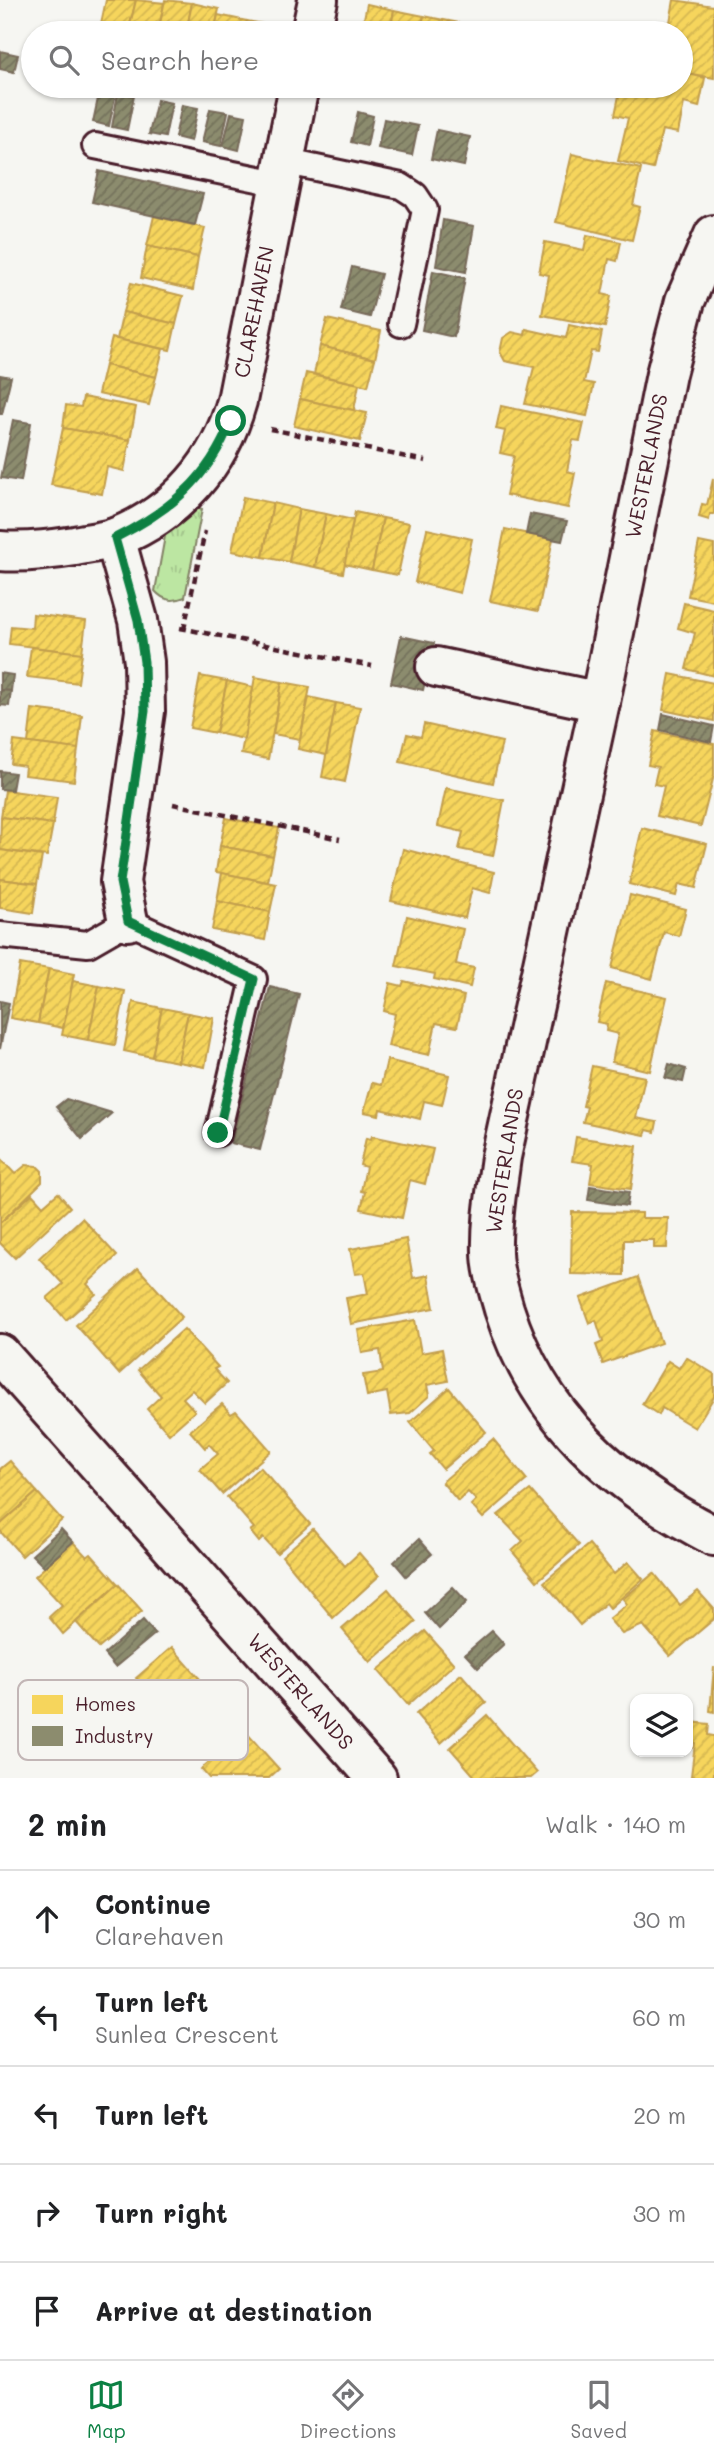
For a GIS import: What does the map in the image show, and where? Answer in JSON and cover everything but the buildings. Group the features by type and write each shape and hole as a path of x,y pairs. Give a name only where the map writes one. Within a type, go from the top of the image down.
{"street":[{"path":"314,21 318,0"},
{"name":"CLAREHAVEN","path":"0,551 18,553 55,549 115,538 149,521 185,494 216,455 231,421 296,98"},
{"name":"WESTERLANDS","path":"714,235 685,301 666,374 600,702 501,1157 491,1254 499,1293 512,1332 532,1375 572,1432 643,1495 714,1536"},
{"path":"115,538 138,620 144,662 145,711 120,882 128,921"},
{"path":"436,667 600,702"},
{"name":"WESTERLANDS","path":"0,1354 377,1778"}],"lane":[{"path":"95,146 401,186 415,195 425,210 401,324"},
{"path":"0,935 88,944 128,921 254,979 218,1133"}],"path":[{"path":"231,421 426,461"},
{"path":"184,629 207,521"},
{"path":"138,620 372,666"},
{"path":"131,795 340,839"}],"green space":[{"path":"189,505 202,509 185,597 169,600 155,591 167,525"}],"route":[{"path":"218,1133 254,979 128,921 120,882 122,851 145,711 144,662 138,620 115,538 149,521 185,494 216,455 231,421"}]}
